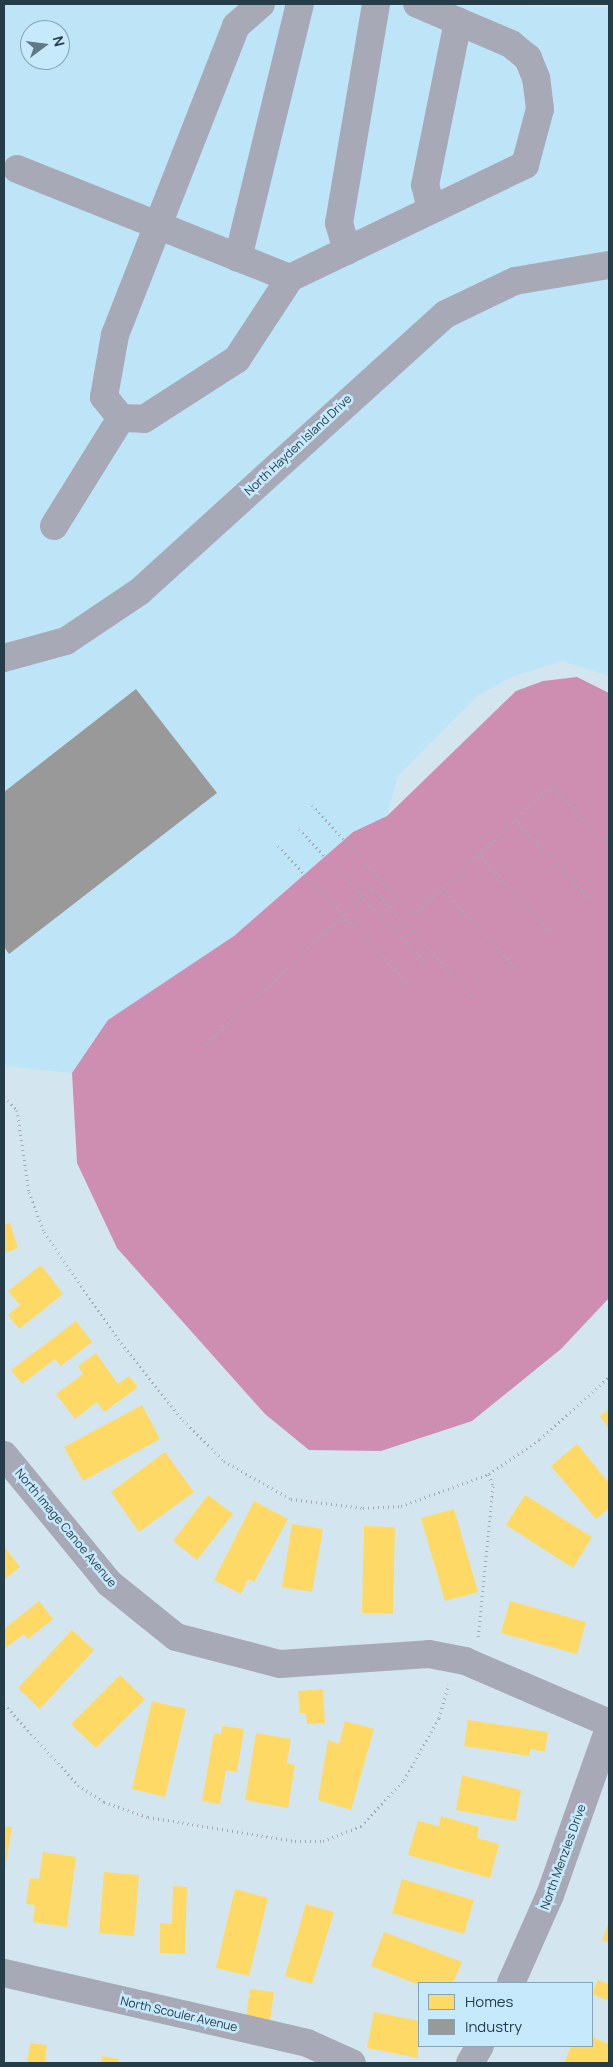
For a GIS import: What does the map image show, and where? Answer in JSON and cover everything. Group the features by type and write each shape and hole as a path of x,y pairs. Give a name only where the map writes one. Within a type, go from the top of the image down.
{"street":[{"path":"261,4 236,26 115,334 105,380 104,397 121,418 144,419 236,359 290,278 525,165 540,108 536,78 528,58 511,44 417,4"},
{"path":"238,258 300,4"},
{"path":"347,251 339,224 376,4"},
{"path":"431,210 425,185 458,21"},
{"path":"17,170 290,278"},
{"name":"North Hayden Island Drive","path":"4,658 66,640 139,592 446,314 515,281 609,264"},
{"path":"54,526 121,418"},
{"name":"North Image Canoe Avenue","path":"4,1455 108,1583 176,1638 280,1664 429,1654 465,1661 609,1723"},
{"name":"North Menzies Drive","path":"511,1982 550,1894 609,1728"},
{"name":"North Scouler Avenue","path":"4,1973 307,2043 352,2063"},
{"path":"470,2063 479,2047"}],"path":[{"path":"312,805 414,915 552,786 609,847"},
{"path":"515,820 589,898"},
{"path":"299,830 430,967"},
{"path":"278,846 408,984"},
{"path":"478,854 551,932"},
{"path":"202,1047 373,888 477,1002"},
{"path":"442,889 516,968"},
{"path":"4,1097 17,1110 29,1192 44,1232 121,1344 183,1420 224,1461 291,1498 363,1508 401,1506 489,1474 540,1439 609,1377"},
{"path":"4,1704 78,1785 104,1802 148,1817 295,1841 323,1841 361,1826 404,1780 439,1718 449,1684 477,1647 493,1486 489,1474"}],"shaded area":[{"path":"4,4 609,7 609,676 563,661 511,677 476,697 398,776 387,816 353,832 234,936 109,1020 72,1073 4,1066"},
{"path":"577,677 609,693 609,1298 561,1349 472,1421 381,1451 309,1450 265,1414 117,1248 77,1163 72,1073 108,1020 234,936 353,832 387,816 516,691 543,681"}],"building: Homes":[{"path":"10,1223 18,1248 4,1253 4,1225"},
{"path":"41,1265 63,1294 19,1329 8,1315 20,1305 8,1291"},
{"path":"76,1321 92,1342 61,1366 55,1359 22,1384 11,1370"},
{"path":"96,1353 118,1384 129,1376 138,1387 104,1412 97,1402 75,1419 56,1394 83,1374 78,1366"},
{"path":"142,1405 160,1439 83,1481 64,1447"},
{"path":"609,1409 609,1430 600,1416"},
{"path":"577,1444 609,1483 609,1508 596,1519 551,1466"},
{"path":"165,1452 194,1492 139,1532 111,1492"},
{"path":"208,1495 233,1514 197,1560 173,1541"},
{"path":"525,1495 592,1537 573,1568 506,1525"},
{"path":"254,1501 288,1519 254,1582 248,1579 241,1594 214,1580"},
{"path":"454,1509 478,1592 445,1601 421,1518"},
{"path":"292,1524 323,1529 312,1592 282,1587"},
{"path":"364,1526 395,1527 393,1614 362,1613"},
{"path":"4,1546 20,1567 4,1580"},
{"path":"39,1601 53,1619 28,1639 24,1634 4,1649 4,1629"},
{"path":"510,1601 586,1622 577,1654 501,1633"},
{"path":"72,1630 94,1650 40,1709 18,1688"},
{"path":"120,1675 145,1699 96,1748 71,1724"},
{"path":"323,1689 325,1723 307,1724 306,1713 300,1713 298,1691"},
{"path":"152,1701 186,1709 165,1797 132,1789"},
{"path":"468,1720 548,1732 545,1752 530,1749 529,1756 464,1746"},
{"path":"345,1721 374,1729 351,1810 318,1800 328,1740 339,1744"},
{"path":"222,1726 244,1729 237,1772 226,1770 220,1804 202,1801 214,1733 221,1734"},
{"path":"256,1733 291,1739 287,1763 295,1765 288,1808 245,1800"},
{"path":"462,1775 521,1790 516,1821 456,1810"},
{"path":"441,1816 479,1827 477,1838 499,1844 490,1878 408,1855 418,1821 439,1826"},
{"path":"4,1826 12,1827 5,1869 4,1869"},
{"path":"43,1852 76,1857 67,1927 33,1922 35,1905 26,1904 30,1878 39,1879"},
{"path":"104,1872 139,1875 134,1936 99,1933"},
{"path":"402,1879 474,1900 464,1934 392,1913"},
{"path":"173,1886 187,1887 185,1954 160,1953 160,1923 172,1924"},
{"path":"235,1889 268,1898 249,1976 216,1968"},
{"path":"306,1904 334,1912 312,1984 285,1976"},
{"path":"609,1921 609,1943 602,1940"},
{"path":"384,1932 462,1962 453,1982 418,1982 418,1985 371,1966"},
{"path":"598,1980 609,1984 609,2001 593,1994"},
{"path":"250,1989 274,1992 270,2021 246,2018"},
{"path":"374,2012 418,2021 418,2058 367,2048"},
{"path":"593,2037 609,2044 609,2063 564,2063 571,2047 593,2047"},
{"path":"30,2043 47,2045 45,2063 27,2063"},
{"path":"102,2056 119,2059 118,2063 101,2063"}],"building: Industry":[{"path":"136,689 217,793 9,954 4,947 4,792"}]}
